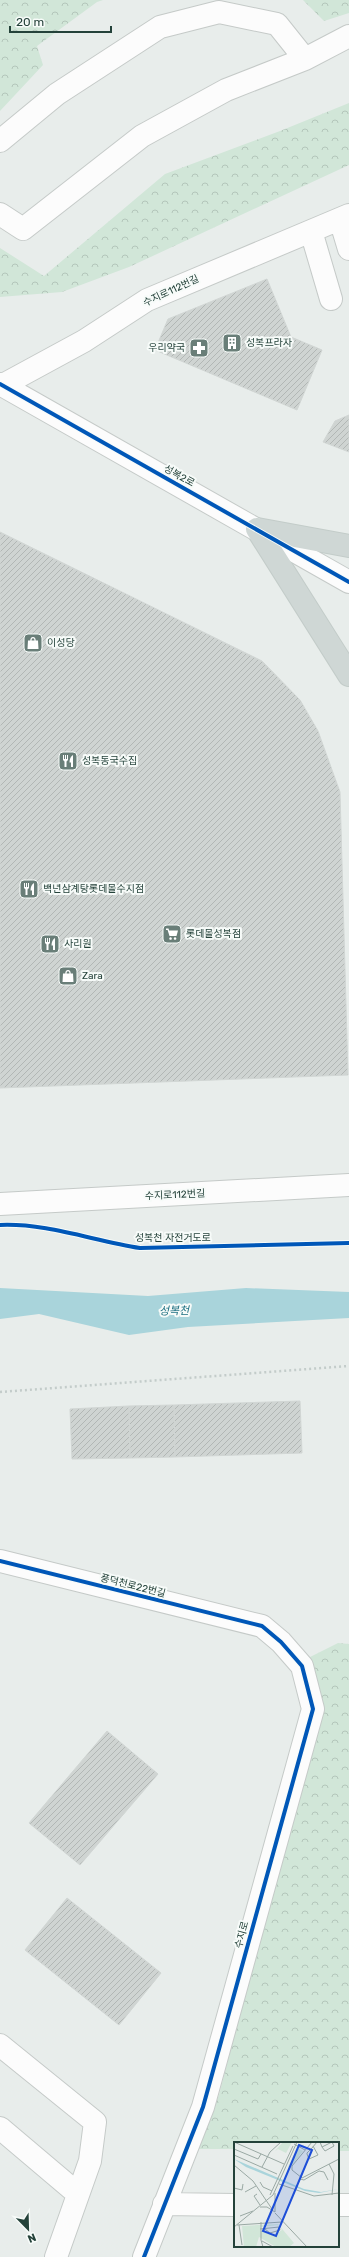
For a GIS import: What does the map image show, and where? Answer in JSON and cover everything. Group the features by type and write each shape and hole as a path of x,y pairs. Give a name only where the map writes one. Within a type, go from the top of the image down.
{"main road":[{"path":"257,529 349,546"},
{"path":"257,529 349,675"}],"street":[{"path":"0,141 57,94 160,27 219,12 277,24 305,59"},
{"path":"0,214 23,229 142,136 226,90 305,59 349,36"},
{"path":"344,217 349,250"},
{"name":"수지로112번길","path":"1,385 84,341 147,300 344,217"},
{"path":"311,231 331,299"},
{"name":"성복2로","path":"1,385 349,582"},
{"name":"수지로112번길","path":"0,1204 349,1185"},
{"name":"풍덕천로22번길","path":"0,1561 262,1626"},
{"name":"수지로","path":"144,2257 203,2107 312,1709 302,1666 281,1642 262,1626"},
{"path":"0,2045 95,2122 90,2161 56,2257"},
{"path":"0,2128 78,2194"},
{"path":"164,2204 234,2205"}],"path":[{"path":"0,1392 349,1366"}],"green space":[{"path":"0,0 103,0 97,2 37,46 43,65 0,111"},
{"path":"303,0 349,0 349,13 324,21"},
{"path":"349,103 349,165 129,267 62,292 0,297 0,248 44,276 165,174 280,131"},
{"path":"338,1643 349,1644 349,2151 339,2151 339,2142 234,2142 234,2149 196,2149 219,2095 295,1801 323,1704 310,1657"}],"water":[{"name":"성복천","path":"0,1288 148,1296 246,1288 349,1292 349,1318 188,1327 129,1335 39,1314 0,1319"}],"building":[{"name":"성복프라자","path":"267,279 291,337 322,350 297,410 155,350 168,319"},
{"path":"349,415 349,452 323,442 335,421"},
{"name":"롯데몰성복점","path":"0,532 262,661 300,700 318,731 340,792 348,1075 0,1088"},
{"path":"300,1401 302,1453 175,1457 174,1405"},
{"path":"174,1405 175,1457 130,1458 129,1406"},
{"path":"129,1406 130,1458 72,1459 70,1409"},
{"path":"107,1731 158,1774 80,1865 29,1823"},
{"path":"67,1898 161,1973 119,2025 25,1950"}],"cycle path":[{"path":"0,384 349,582"},
{"name":"성복천 자전거도로","path":"0,1225 35,1227 140,1248 349,1243"},
{"path":"0,1561 262,1626 281,1642 302,1666 313,1709 203,2107 144,2257"}],"place":[{"name":"성복프라자","path":"232,343"},
{"name":"우리약국","path":"199,348"},
{"name":"이성당","path":"33,643"},
{"name":"성복동국수집","path":"68,761"},
{"name":"백년삼계탕롯데몰수지점","path":"29,889"},
{"name":"롯데몰성복점","path":"172,934"},
{"name":"사리원","path":"50,944"},
{"name":"Zara","path":"68,976"}]}
